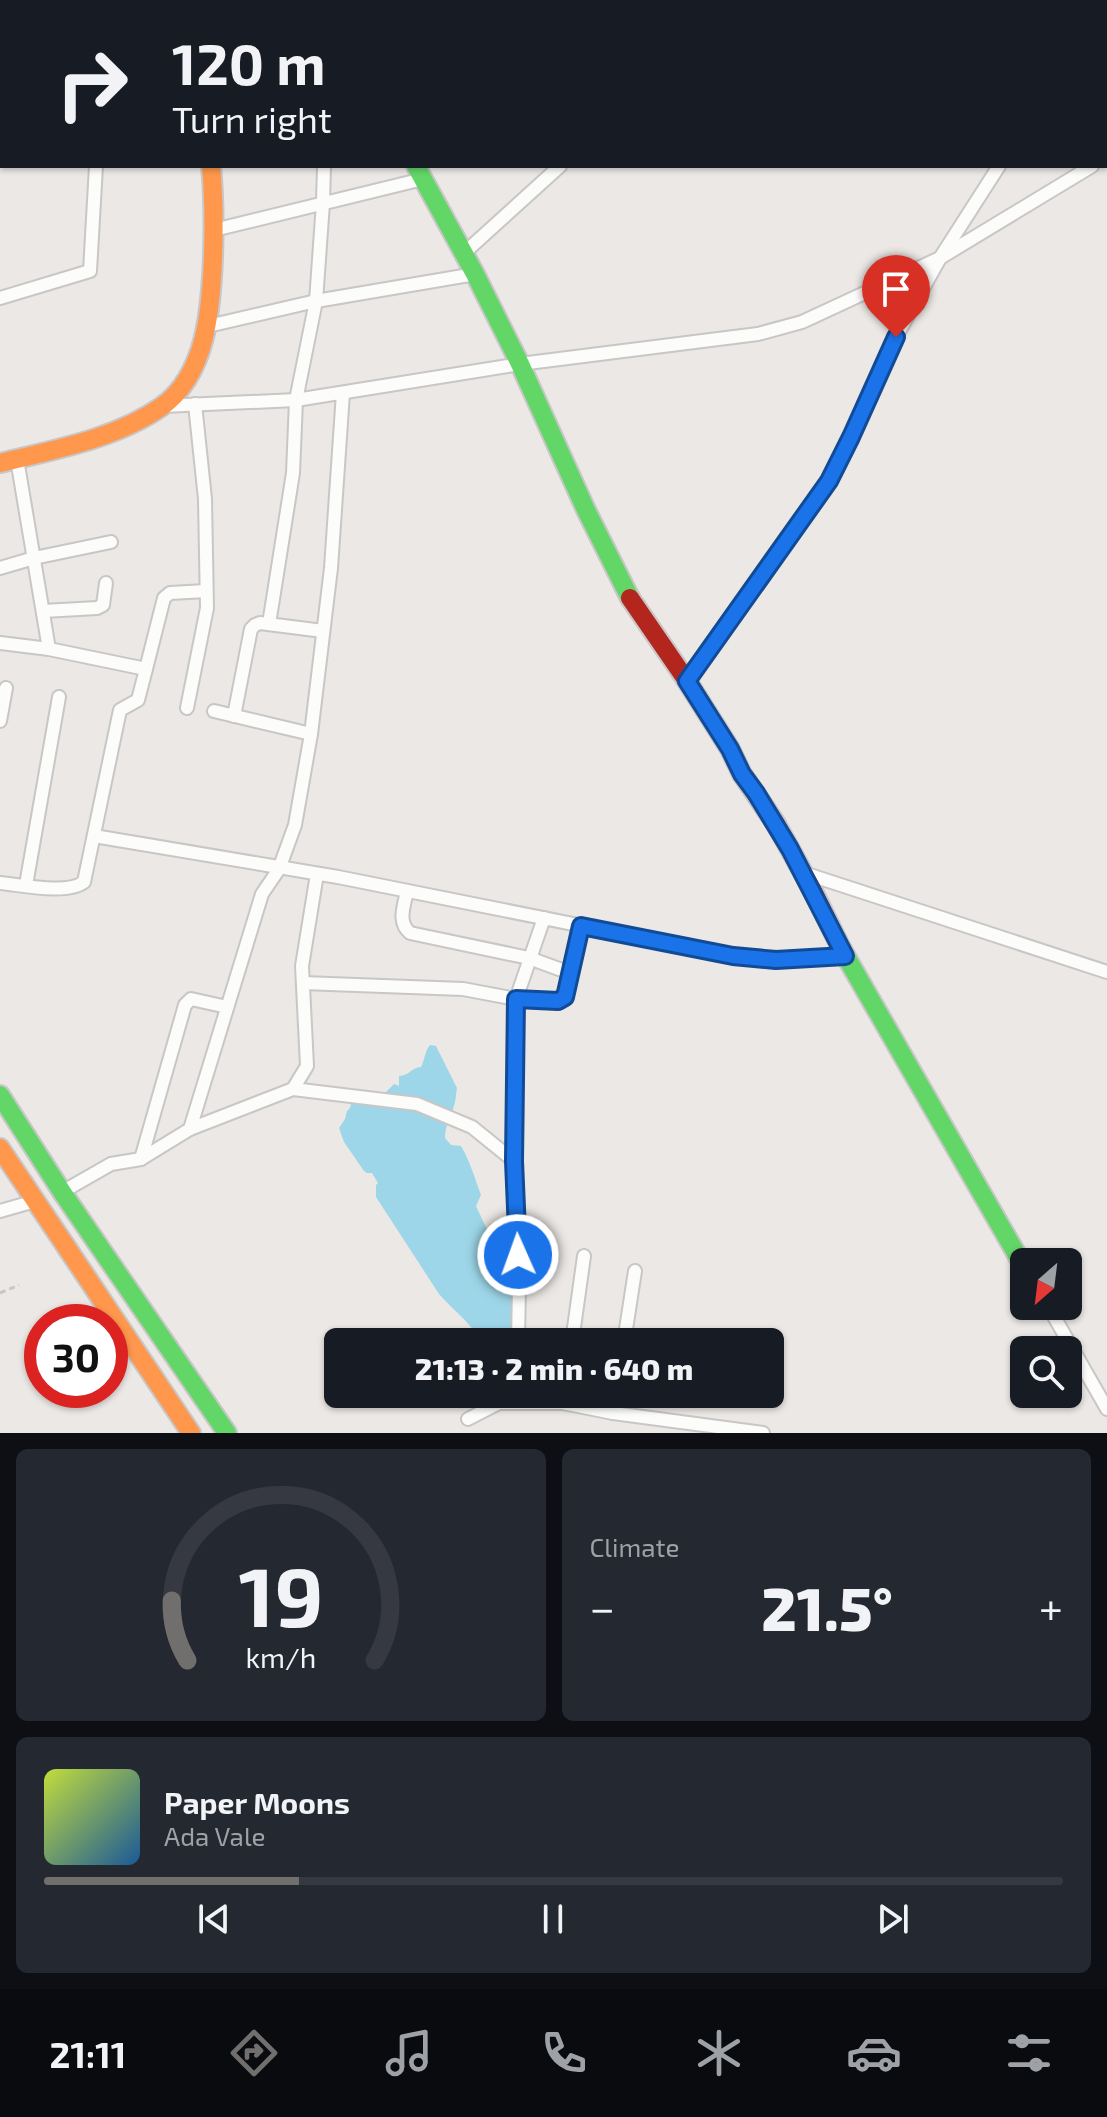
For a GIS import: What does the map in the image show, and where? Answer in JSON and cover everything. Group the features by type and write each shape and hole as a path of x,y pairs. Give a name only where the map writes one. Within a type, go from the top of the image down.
{"street":[{"path":"0,298 90,271 96,168"},
{"path":"49,649 34,558 8,461 101,434 140,419 163,406 180,390 208,326 213,280 211,168"},
{"path":"269,624 293,473 296,400 316,301 324,168"},
{"path":"463,254 558,168"},
{"path":"687,681 829,481 896,337 940,258 998,168"},
{"path":"163,406 296,400 520,364 758,334 802,322 940,258 1089,168"},
{"path":"214,230 323,203 420,172 520,364 586,510 633,603 687,681 742,774 776,824 845,956 1012,1248"},
{"path":"208,326 316,301 475,274"},
{"path":"190,1129 262,894 279,869 295,825 311,734 331,568 343,393"},
{"path":"187,708 207,608 205,499 195,404"},
{"path":"0,568 111,542"},
{"path":"43,611 97,608 103,605 106,583"},
{"path":"0,883 63,889 77,887 84,882 120,710 138,700 164,598 170,593 206,591"},
{"path":"234,716 251,629 255,625 260,623 323,631"},
{"path":"0,643 49,649 146,669"},
{"path":"0,721 6,688"},
{"path":"26,885 59,697"},
{"path":"214,711 311,734"},
{"path":"94,836 317,874 733,956 776,960 845,956"},
{"path":"804,873 1107,972"},
{"path":"293,1089 307,1066 302,966 317,874"},
{"path":"407,891 401,922 410,933 529,958 570,973"},
{"path":"518,1328 514,1161 516,999 544,918"},
{"path":"303,983 463,989 516,999 558,1001 565,997 581,926"},
{"path":"141,1159 185,1005 191,999 227,1007"},
{"path":"62,1192 111,1164 141,1159 190,1129 293,1089 417,1104 472,1127 514,1161"},
{"path":"0,1095 62,1192 227,1433"},
{"path":"0,1148 191,1433"},
{"path":"0,1211 35,1201"},
{"path":"574,1328 584,1256"},
{"path":"626,1328 635,1271"},
{"path":"1056,1320 1107,1409"},
{"path":"468,1419 489,1408"},
{"path":"597,1408 613,1413 763,1433"},
{"path":"613,1413 614,1408"}],"path":[{"path":"0,1293 19,1285"}],"water":[{"path":"430,1045 436,1046 457,1088 445,1138 451,1145 461,1146 470,1164 481,1195 476,1206 511,1294 514,1328 471,1328 439,1294 376,1197 378,1183 372,1173 364,1171 344,1142 339,1128 351,1104 385,1093 394,1084 399,1086 399,1076 421,1067"}],"traffic: fast":[{"path":"417,168 520,364 630,598"},
{"path":"841,948 1013,1248"},
{"path":"0,1095 62,1192 227,1433"}],"traffic: slow":[{"path":"0,463 83,442 124,427 161,407 188,377 204,339 208,318 214,223 211,168"},
{"path":"0,1148 191,1433"}],"traffic: jam":[{"path":"630,598 687,681 742,774 776,824 841,948"}],"route":[{"path":"518,1255 514,1161 516,999 558,1001 565,997 581,926 733,956 776,960 845,956 776,824 742,774 687,681 829,481 896,337"}]}
